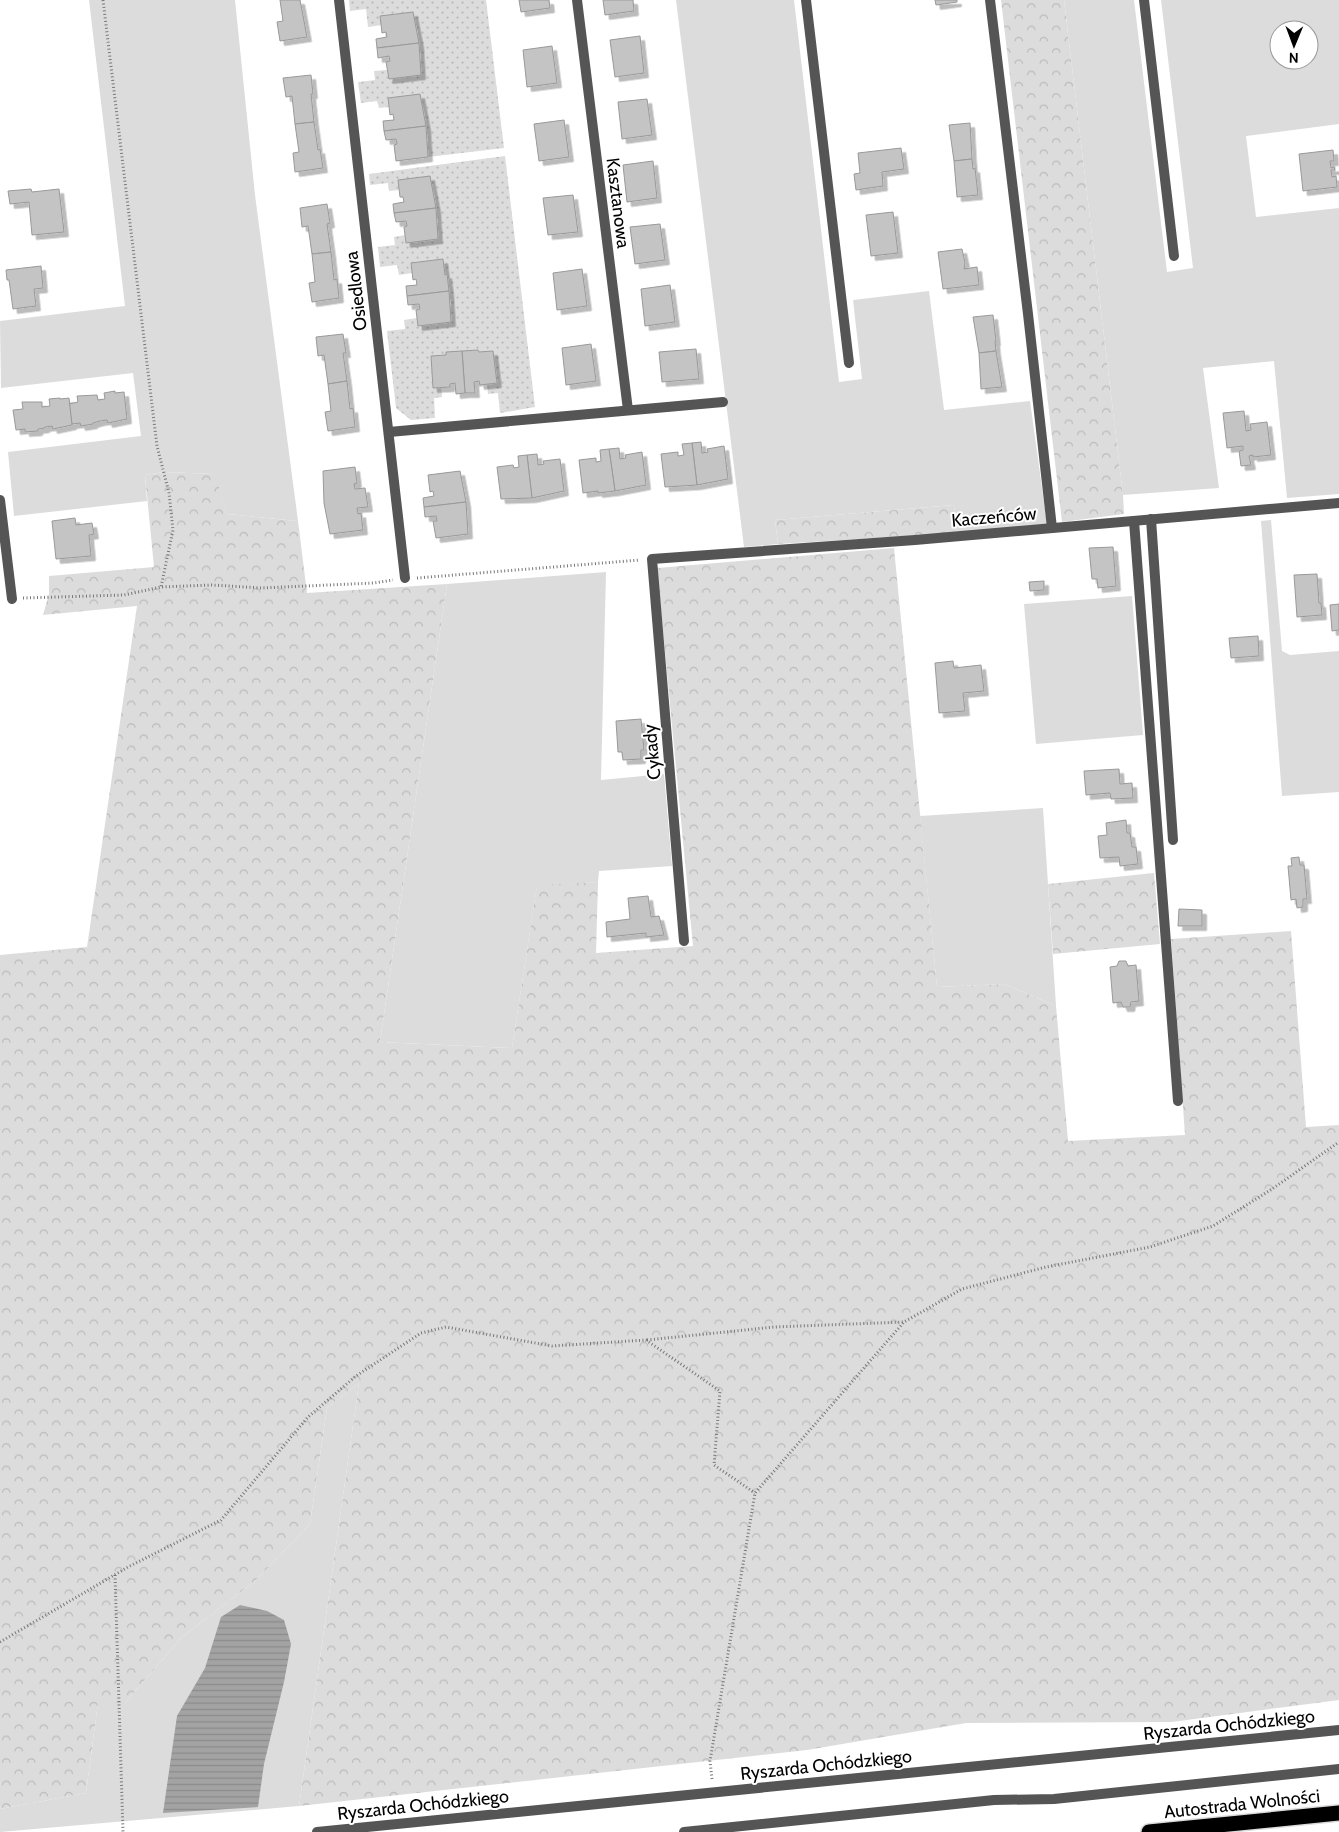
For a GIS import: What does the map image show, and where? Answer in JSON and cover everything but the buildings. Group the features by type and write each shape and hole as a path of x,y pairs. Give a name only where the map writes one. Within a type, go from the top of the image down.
{"highway":[{"name":"Autostrada Wolności","path":"1149,1832 1339,1813"}],"street":[{"name":"Osiedlowa","path":"339,0 405,578"},
{"name":"Kasztanowa","path":"577,0 628,410"},
{"path":"806,0 849,362"},
{"path":"990,0 1052,528"},
{"path":"1144,0 1174,256"},
{"path":"389,432 723,402"},
{"path":"0,500 12,599"},
{"name":"Kaczeńców","path":"652,559 1052,528 1339,502"},
{"path":"1151,519 1173,840"},
{"path":"1134,521 1178,1101"},
{"name":"Cykady","path":"652,559 684,941"},
{"name":"Ryszarda Ochódzkiego","path":"317,1832 1339,1730"},
{"path":"684,1832 994,1800 1054,1799 1339,1769"}],"path":[{"path":"12,599 124,595 162,587 173,530 169,494 157,446 103,0"},
{"path":"713,1792 710,1761 755,1493 904,1322 962,1289 1046,1267 1150,1248 1213,1226 1339,1142"},
{"path":"0,1642 115,1575 221,1520 308,1417 356,1376 421,1333 446,1327 552,1346 646,1340 774,1327 904,1322"},
{"path":"646,1340 720,1391 714,1465 755,1493"},
{"path":"115,1575 122,1832"}],"green space":[{"path":"89,0 235,0 255,195 298,521 227,514 214,474 164,472 145,475 147,501 14,516 8,452 141,436 133,373 1,388 0,321 125,306"},
{"path":"349,0 486,0 504,148 428,157 426,142 428,141 420,94 388,98 389,107 379,108 377,101 361,103 358,82 375,80 374,71 387,70 389,79 421,75 419,59 421,59 413,12 381,16 382,25 368,27 366,9 350,11"},
{"path":"676,0 794,0 839,382 862,379 853,300 929,291 944,410 1030,401 1047,524 957,533 954,505 775,520 778,544 744,547"},
{"path":"1001,0 1064,0 1124,514 1062,522"},
{"path":"1064,0 1134,0 1167,272 1193,268 1161,0 1339,0 1339,124 1246,136 1256,217 1339,208 1339,494 1287,498 1274,361 1203,368 1219,488 1123,495"},
{"path":"505,156 535,407 500,413 498,393 488,394 487,384 497,383 493,351 446,352 446,355 431,356 433,388 441,388 442,397 434,398 435,418 411,420 396,408 387,331 405,329 404,320 417,318 419,326 450,322 449,307 451,306 447,274 445,275 443,259 411,263 412,273 399,275 397,265 380,267 378,247 395,245 394,237 405,235 406,243 438,239 434,192 432,192 430,177 398,180 399,190 389,191 388,183 370,185 369,174"},
{"path":"164,472 215,474 227,514 298,521 307,593 447,584 380,1042 512,1048 537,885 598,882 596,953 693,946 657,568 894,548 937,987 1004,984 1056,1006 1068,1141 1185,1135 1171,939 1291,931 1306,1127 1339,1125 1339,1700 1172,1722 966,1723 807,1750 299,1806 359,1383 327,1408 310,1524 255,1581 181,1638 125,1703 98,1703 86,1793 0,1809 0,955 87,947 137,606 43,615 49,594 49,576 154,567 145,475"},
{"path":"954,505 957,533 778,544 775,520"},
{"path":"1271,520 1282,651 1290,655 1339,651 1339,792 1282,796 1261,521"},
{"path":"606,572 601,780 664,774 672,866 599,871 598,882 537,886 512,1048 380,1042 447,584"},
{"path":"1132,596 1143,735 1036,744 1024,604"},
{"path":"1043,808 1056,1006 1004,984 937,987 920,816"},
{"path":"1154,873 1160,944 1053,954 1048,884"},
{"path":"359,1383 299,1806 0,1832 0,1809 86,1793 98,1703 125,1703 181,1638 255,1581 310,1524 327,1408"}],"shaded area":[{"path":"240,1605 267,1611 284,1620 291,1644 284,1682 264,1764 258,1807 163,1813 177,1716 205,1668 221,1617"}]}
